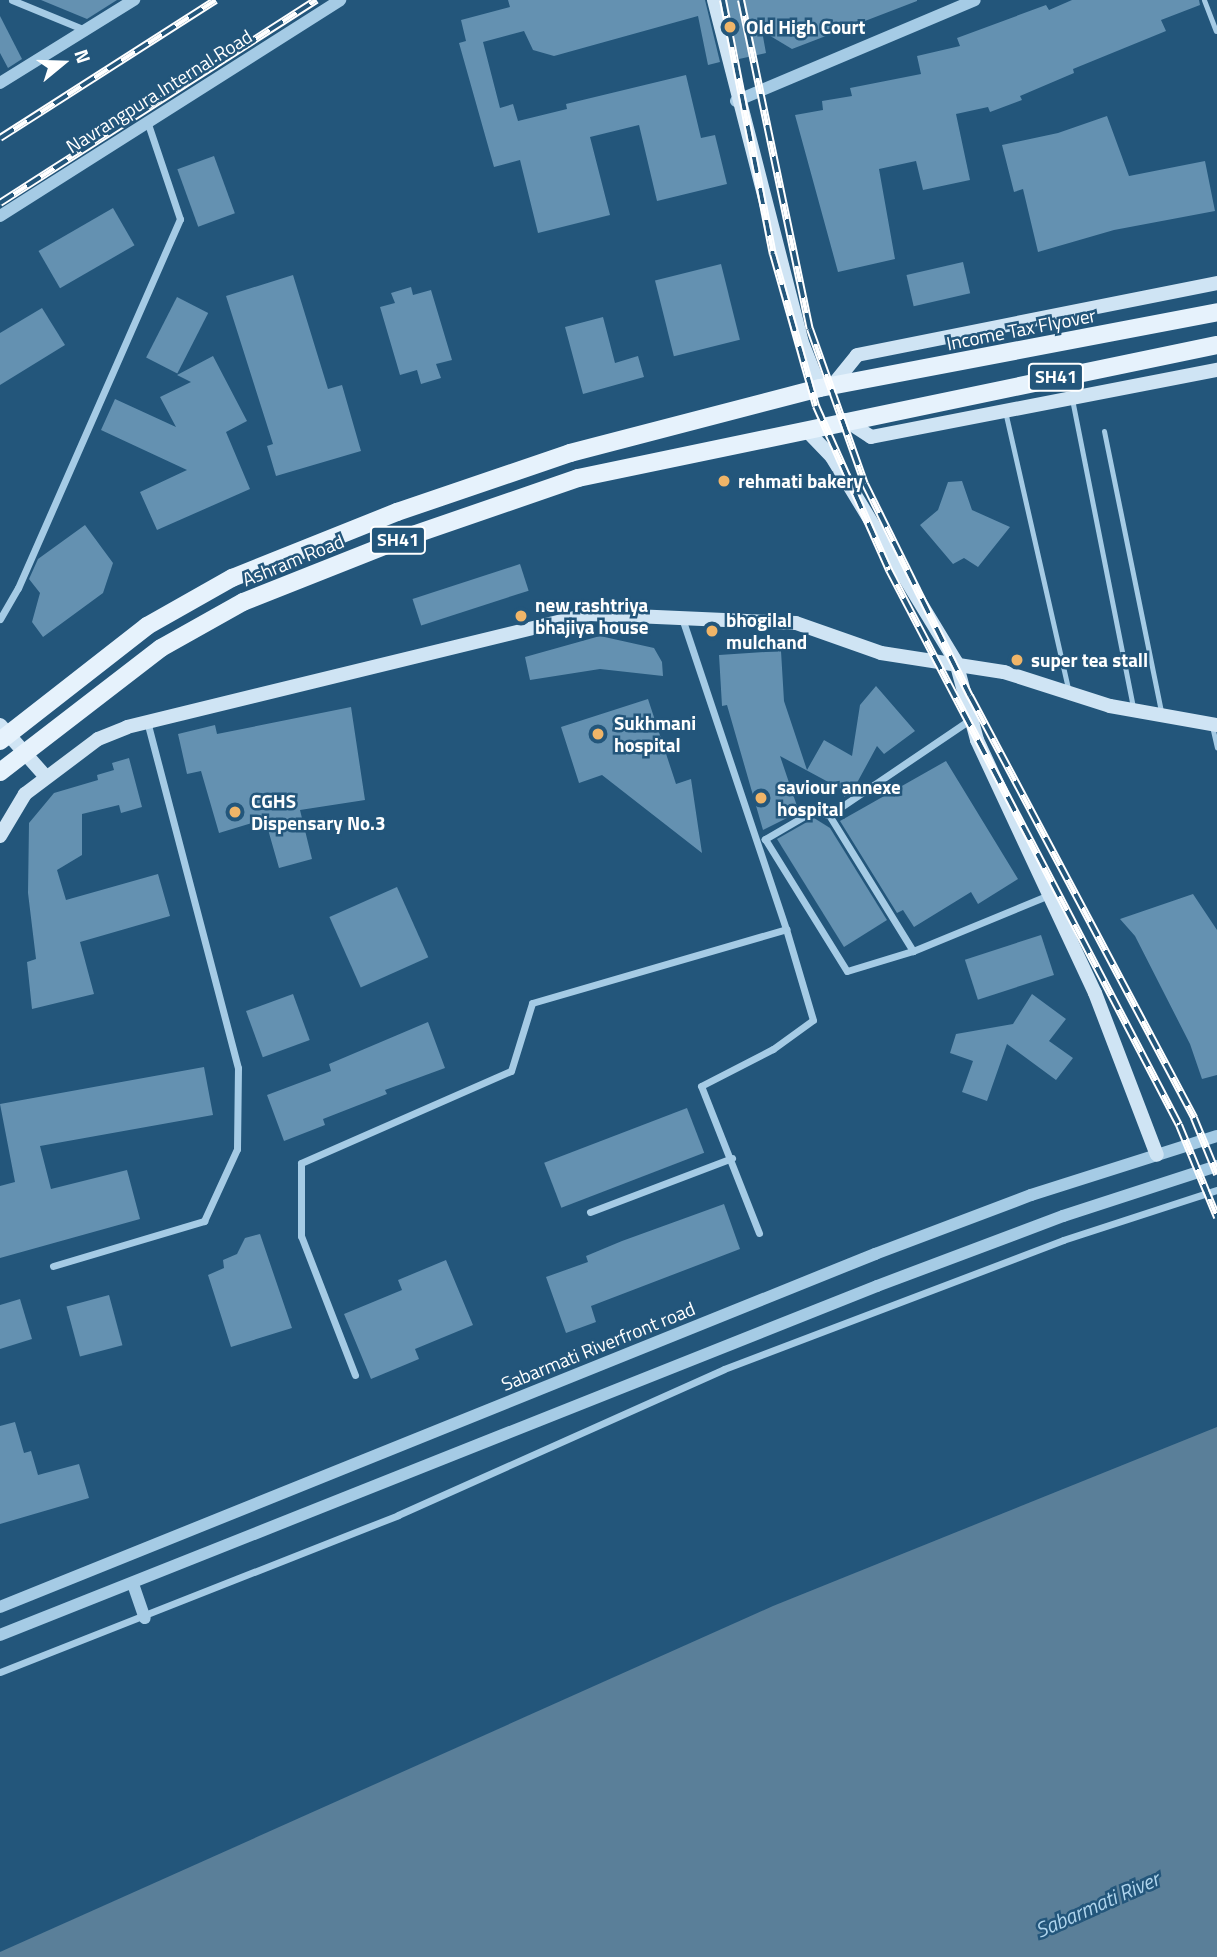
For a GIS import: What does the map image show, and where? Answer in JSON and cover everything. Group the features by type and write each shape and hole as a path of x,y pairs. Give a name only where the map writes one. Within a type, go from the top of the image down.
{"main road":[{"path":"714,0 736,101 801,340 826,387 857,355 1217,284"},
{"name":"Income Tax Flyover","path":"826,387 1217,312"},
{"name":"SH41","path":"845,420 1217,345"},
{"path":"845,420 871,437 1217,370"},
{"name":"Ashram Road","path":"3,733 147,626 232,578 397,512 570,453 826,387"},
{"name":"Ashram Road","path":"0,772 161,648 243,602 407,537 578,478 807,431 845,420"},
{"path":"807,431 832,457 956,662 971,719 1095,993 1157,1155"},
{"path":"0,836 25,794 97,739 147,721 589,614 681,614 796,623 881,653 956,662 1134,712 1214,725"},
{"path":"3,733 26,751 46,776"}],"street":[{"path":"12,0 85,30"},
{"path":"0,83 134,0"},
{"name":"Navrangpura Internal Road","path":"0,216 147,120 340,0"},
{"path":"736,101 975,0"},
{"path":"0,619 18,588 180,219 147,120"},
{"path":"681,614 786,929 813,1020 773,1049 701,1086 732,1158 759,1233"},
{"path":"829,815 971,719"},
{"path":"53,1266 204,1221 237,1149 238,1068 147,721"},
{"path":"913,951 829,815 813,811 765,839 847,971 913,951 1049,895"},
{"path":"355,1375 301,1236 301,1163 511,1071 532,1003 786,929"},
{"name":"Sabarmati Riverfront road","path":"0,1607 807,1280 1031,1195 1217,1136"},
{"path":"590,1212 732,1158"},
{"path":"0,1635 877,1286 1063,1216 1217,1166"},
{"path":"0,1672 145,1618 398,1515 724,1369 1063,1240 1217,1191"},
{"path":"133,1584 145,1618"}],"lane":[{"path":"1204,0 1216,31"},
{"path":"1072,398 1134,712"},
{"path":"1005,411 1069,693"},
{"path":"1104,432 1163,718"},
{"path":"1214,725 1217,747"}],"water":[{"name":"Sabarmati River","path":"1217,1427 1217,1957 0,1957 0,1952 773,1606"}],"building":[{"path":"41,0 117,0 87,19"},
{"path":"508,0 705,0 720,62 708,65 698,16 554,56 533,50 524,31 483,42 500,108 513,104 518,121 567,109 566,104 686,75 701,138 715,135 727,184 657,201 639,125 590,137 610,215 538,233 520,160 494,167 459,43 466,41 461,20 510,7"},
{"path":"724,0 917,1 792,49 762,31 766,53 739,59"},
{"path":"1072,0 1199,0 1200,5 1161,20 1166,31 1073,69 1074,73 1020,96 1022,100 990,112 988,107 956,114 970,180 923,190 916,161 879,169 895,259 838,272 795,115 823,110 822,101 852,96 850,88 921,74 917,56 960,46 957,38 1046,5 1049,10"},
{"path":"0,16 22,59 8,68 0,53"},
{"path":"1107,116 1129,176 1205,161 1215,211 1114,230 1038,252 1023,189 1014,192 1002,145 1058,133"},
{"path":"214,156 235,213 198,227 177,169"},
{"path":"113,208 134,245 60,288 39,251"},
{"path":"963,262 970,293 914,306 906,275"},
{"path":"721,264 740,340 674,356 655,280"},
{"path":"293,275 328,389 342,385 361,451 276,476 267,446 273,444 226,296"},
{"path":"411,287 413,295 431,290 452,360 436,364 441,378 421,384 417,370 400,375 380,307 395,303 391,293"},
{"path":"177,297 208,313 177,373 146,358"},
{"path":"42,308 65,345 0,385 0,333"},
{"path":"603,317 615,363 638,356 644,377 583,394 565,327"},
{"path":"213,356 247,421 226,432 250,489 157,530 140,492 187,470 101,430 115,399 176,427 160,397 191,382 177,375"},
{"path":"962,481 972,510 1010,527 978,567 964,558 953,564 920,525 938,510 948,482"},
{"path":"85,525 113,563 103,593 43,637 32,622 40,593 29,579 38,559"},
{"path":"520,564 529,591 421,626 413,599"},
{"path":"600,636 654,648 662,662 663,676 600,669 530,680 525,657"},
{"path":"781,651 784,701 807,770 824,740 852,756 860,705 876,686 915,731 884,754 877,746 852,792 844,797 845,791 780,756 799,812 763,830 727,705 722,706 719,655"},
{"path":"648,699 676,784 691,779 702,853 602,775 579,783 561,727"},
{"path":"351,707 365,800 300,810 312,859 279,868 265,819 219,833 201,771 187,774 178,734 215,725 217,734"},
{"path":"129,758 142,807 121,813 119,805 82,814 82,855 57,870 66,900 158,874 170,916 80,942 94,994 32,1009 27,962 36,959 28,893 29,823 54,793 98,780 97,775 114,770 112,763"},
{"path":"946,761 1018,879 978,904 971,892 914,927 903,910 897,913 840,821"},
{"path":"814,818 830,828 887,920 844,947 777,839"},
{"path":"397,887 428,957 361,987 329,917"},
{"path":"1193,894 1217,930 1217,1075 1202,1079 1190,1044 1135,936 1120,919"},
{"path":"1041,935 1054,975 978,1000 965,960"},
{"path":"293,994 310,1040 263,1057 246,1011"},
{"path":"1032,994 1066,1019 1049,1041 1073,1058 1056,1080 1007,1044 987,1101 962,1092 973,1061 950,1053 956,1034 1013,1024"},
{"path":"428,1022 445,1068 385,1090 387,1094 323,1119 325,1125 284,1141 267,1095 331,1071 329,1064"},
{"path":"204,1067 213,1115 40,1146 51,1189 127,1170 140,1219 0,1258 0,1186 15,1182 0,1104"},
{"path":"687,1108 704,1153 561,1208 544,1163"},
{"path":"724,1204 740,1249 591,1306 596,1322 566,1333 546,1277 588,1262 586,1256 622,1241"},
{"path":"260,1234 292,1328 231,1347 208,1275 224,1268 223,1260 237,1254 245,1238"},
{"path":"446,1260 473,1325 415,1349 419,1359 371,1379 344,1314 402,1290 398,1280"},
{"path":"109,1295 122,1345 80,1357 66,1306"},
{"path":"20,1299 32,1339 0,1349 0,1305"},
{"path":"15,1422 24,1453 31,1451 38,1475 79,1464 89,1498 0,1524 0,1426"}],"railway":[{"path":"0,138 216,0"},
{"path":"0,203 316,0"},
{"path":"723,0 773,254 816,406 889,570 1179,1125 1217,1217"},
{"path":"741,0 810,329 865,484 970,696 1194,1118 1217,1174"}],"place":[{"name":"Old High Court","path":"730,27"},
{"name":"rehmati bakery","path":"724,481"},
{"name":"new rashtriya bhajiya house","path":"521,616"},
{"name":"bhogilal mulchand","path":"712,631"},
{"name":"super tea stall","path":"1017,660"},
{"name":"Sukhmani hospital","path":"598,734"},
{"name":"saviour annexe hospital","path":"761,798"},
{"name":"CGHS Dispensary No.3","path":"235,812"}]}
